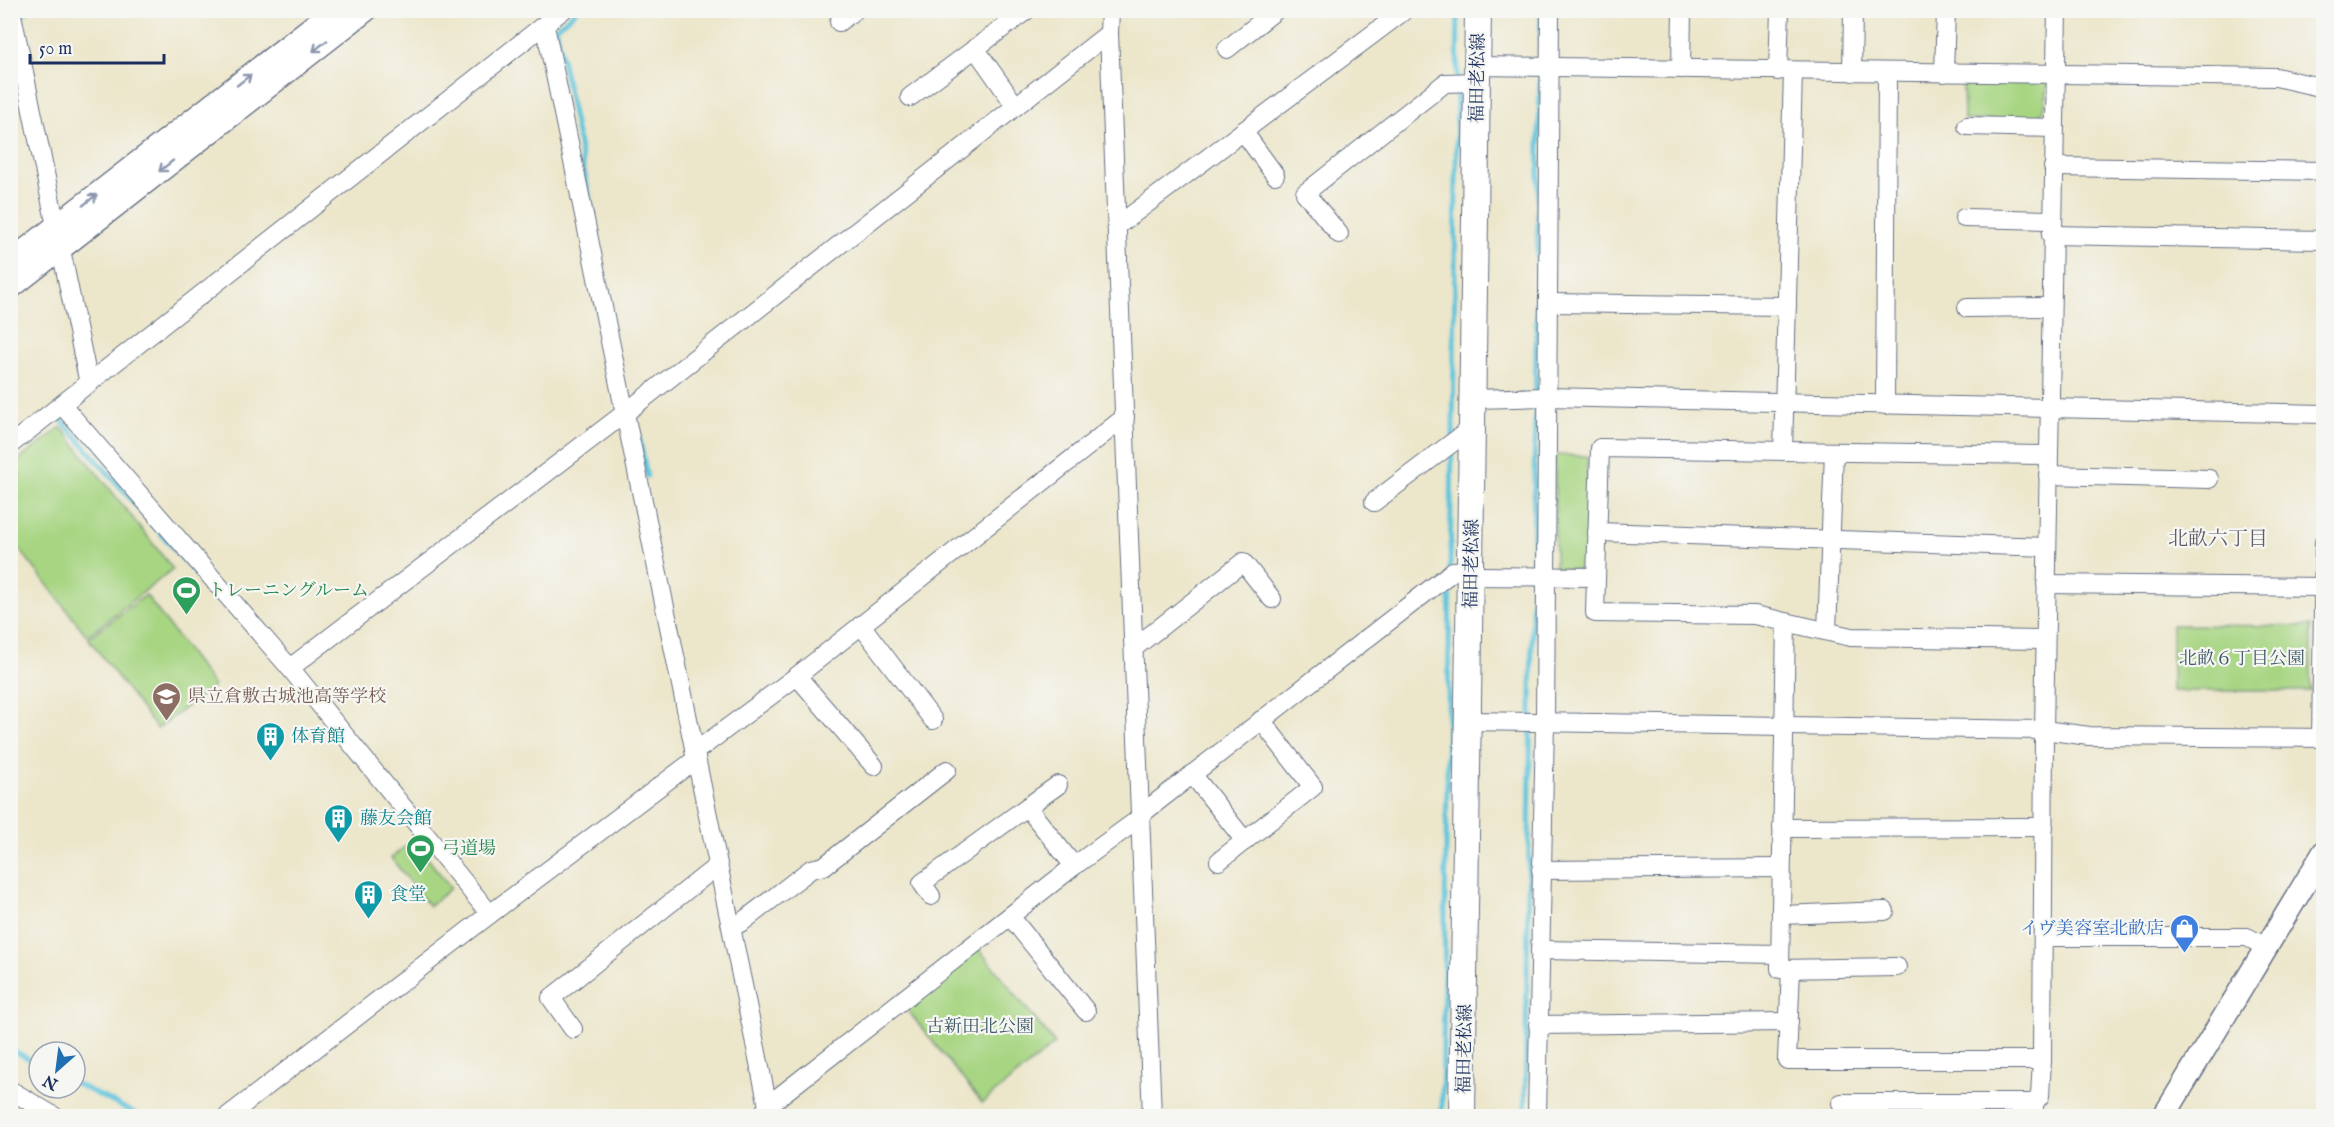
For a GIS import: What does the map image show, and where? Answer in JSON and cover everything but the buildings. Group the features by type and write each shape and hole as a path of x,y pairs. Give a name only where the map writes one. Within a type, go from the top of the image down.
{"main road":[{"name":"福田老松線","path":"1462,1116 1467,721 1460,573 1459,438 1473,399 1467,78 1478,10"}],"street":[{"path":"10,262 334,10"},
{"path":"10,288 366,10"},
{"path":"10,445 65,409 85,387 563,10"},
{"path":"839,22 855,10"},
{"path":"910,97 1027,10"},
{"path":"1227,49 1276,10"},
{"path":"1117,226 1406,10"},
{"path":"1537,1116 1541,870 1536,722 1540,398 1548,303 1550,10"},
{"path":"1681,69 1683,10"},
{"path":"1780,10 1785,71 1787,306 1783,451"},
{"path":"1852,72 1853,10"},
{"path":"1944,73 1946,10"},
{"path":"1841,1103 2034,1110 2040,1096 2050,307 2057,10"},
{"path":"12,15 56,226 85,387"},
{"path":"290,668 630,409 1015,105 1109,25"},
{"path":"1109,25 1117,226 1120,421 1134,648 1136,820 1152,1116"},
{"path":"545,26 630,409 698,751 717,866 736,925 769,1109 1192,774 1460,573 1596,577"},
{"path":"975,48 1015,105"},
{"path":"1339,234 1305,193 1445,83 1467,78 1549,67 2276,77 2324,88"},
{"path":"1885,405 1887,72"},
{"path":"1967,126 2053,128"},
{"path":"1243,131 1275,175"},
{"path":"2053,167 2324,171"},
{"path":"1964,218 2052,228 2324,240"},
{"path":"1548,303 1787,306"},
{"path":"1967,308 2050,307"},
{"path":"1473,399 1540,398 2324,414"},
{"path":"65,409 290,668 490,914"},
{"path":"228,1116 796,676 1120,421"},
{"path":"1374,502 1459,438"},
{"path":"2045,640 1851,637 1755,615 1595,613 1600,448 2048,455"},
{"path":"1827,631 1834,452"},
{"path":"2048,476 2210,480"},
{"path":"1597,532 2047,547"},
{"path":"1467,721 2044,730 2089,736 2322,738 2324,542"},
{"path":"1134,648 1243,562 1272,599"},
{"path":"2046,584 2323,587"},
{"path":"1786,622 1781,915 1789,1022 1787,1060 2042,1060"},
{"path":"861,625 933,720"},
{"path":"796,676 874,766"},
{"path":"1219,861 1313,788 1262,720"},
{"path":"736,925 811,869 824,866 947,770"},
{"path":"1192,774 1245,841"},
{"path":"930,896 922,883 1058,785"},
{"path":"1027,807 1074,866"},
{"path":"1782,828 2044,828"},
{"path":"2164,1116 2324,852"},
{"path":"573,1029 551,998 717,866"},
{"path":"1541,870 1781,868"},
{"path":"1781,915 1885,911"},
{"path":"1010,916 1086,1011"},
{"path":"2043,937 2247,937 2266,947"},
{"path":"1540,950 1897,967"},
{"path":"1538,1025 1789,1022"},
{"path":"13,1097 54,1116"}],"green space":[{"path":"1963,82 2049,82 2044,110 2035,121 1964,120"},
{"path":"61,427 173,569 87,636 11,538 11,466"},
{"path":"1555,455 1587,456 1588,560 1578,570 1555,568"},
{"path":"146,595 214,686 157,729 88,638"},
{"name":"北畝６丁目公園","path":"2172,625 2311,626 2311,691 2172,691"},
{"name":"弓道場","path":"413,840 451,888 429,906 391,858"},
{"name":"古新田北公園","path":"978,948 1055,1044 982,1103 905,1007"}],"waterway":[{"path":"17,20 28,10"},
{"path":"577,10 556,28 597,236"},
{"path":"1453,437 1458,10"},
{"path":"1540,58 1541,18"},
{"path":"1525,1116 1540,73"},
{"path":"634,412 647,476"},
{"path":"59,417 218,599"},
{"path":"1450,569 1452,449"},
{"path":"1442,1116 1450,578"},
{"path":"10,1049 27,1058"},
{"path":"87,1089 140,1116"}],"place":[{"name":"トレーニングルーム","path":"187,616"},
{"name":"県立倉敷古城池高等学校","path":"167,722"},
{"name":"体育館","path":"270,762"},
{"name":"藤友会館","path":"339,844"},
{"name":"弓道場","path":"421,874"},
{"name":"食堂","path":"369,920"},
{"name":"イヴ美容室北畝店","path":"2185,954"}],"district":[{"name":"北畝六丁目","path":"2218,538"}]}
